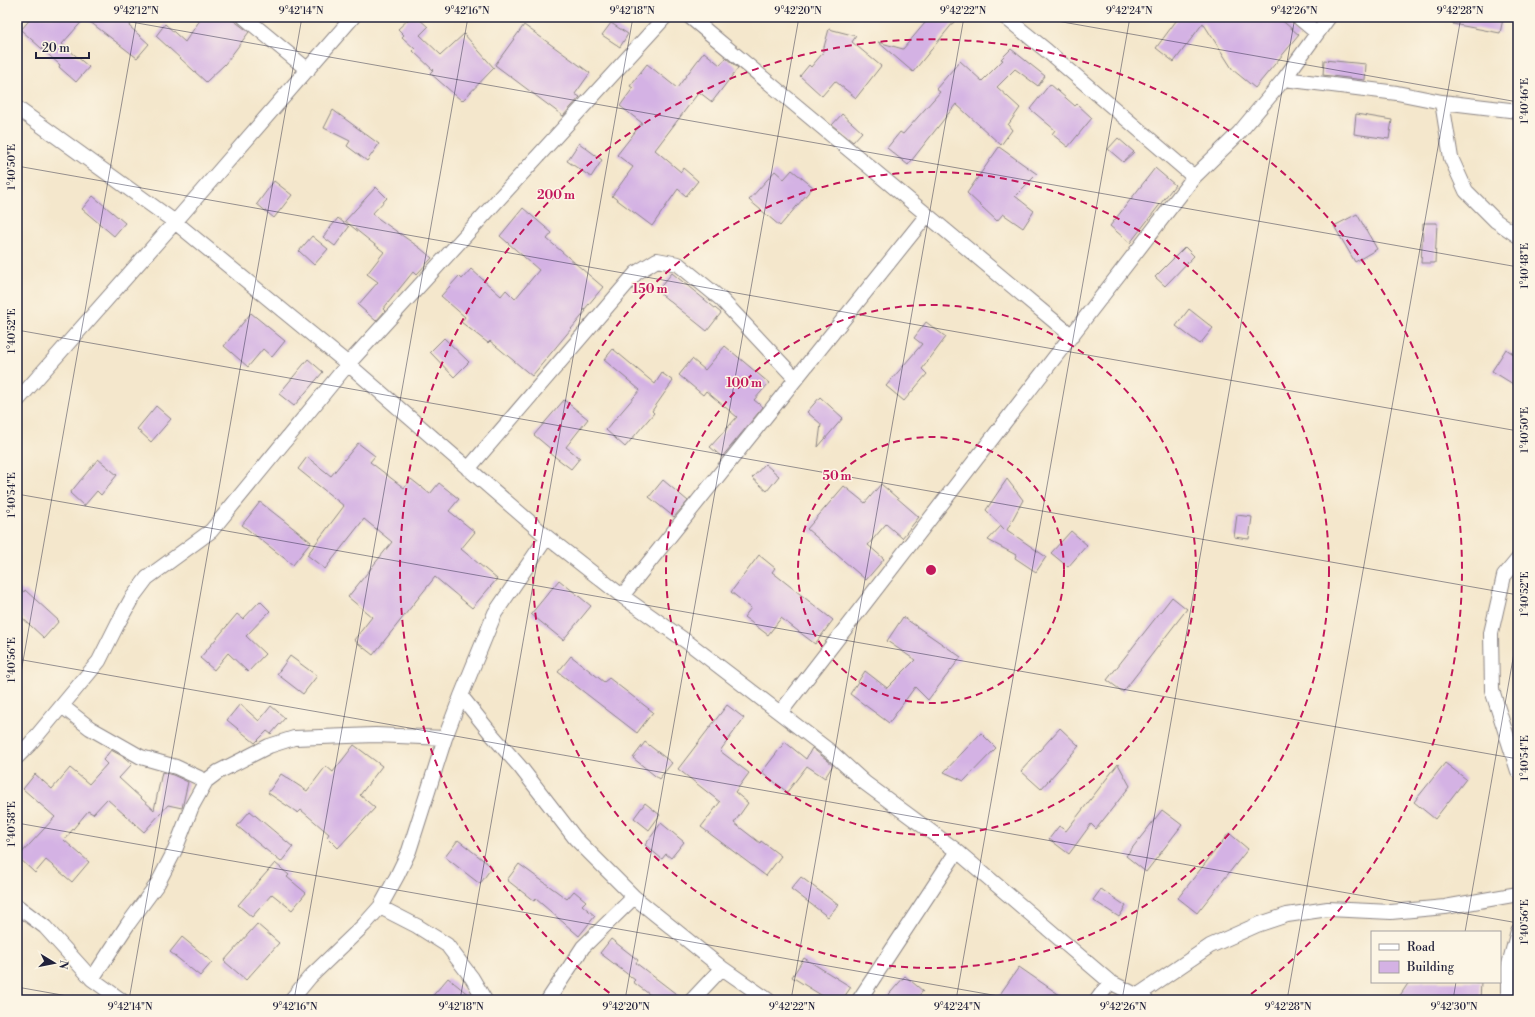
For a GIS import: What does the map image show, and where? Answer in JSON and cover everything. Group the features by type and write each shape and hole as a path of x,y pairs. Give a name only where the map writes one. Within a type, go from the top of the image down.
{"street":[{"path":"244,17 308,70"},
{"path":"19,395 175,222 353,17"},
{"path":"17,757 30,744 99,661 125,610 147,578 211,531 348,364 665,17"},
{"path":"690,17 1072,336"},
{"path":"1005,17 1047,50 1194,177"},
{"path":"1298,17 1317,32"},
{"path":"780,712 1194,177 1239,133 1284,79 1317,32 1330,17"},
{"path":"1284,79 1397,93 1442,102 1518,112"},
{"path":"1442,102 1451,158 1466,191 1496,221 1518,236"},
{"path":"17,108 175,222 348,364 547,537 622,596 690,644 780,712 831,752 865,783 957,851 1110,982 1142,997 1210,946 1257,925 1287,914 1328,909 1391,912 1445,907 1518,894"},
{"path":"622,596 927,215"},
{"path":"468,469 636,273 657,260 678,264 722,299 796,379"},
{"path":"292,1000 310,977 364,925 380,907 398,876 408,851 445,738 495,614 547,537"},
{"path":"1518,559 1504,576 1491,633 1492,690 1518,771"},
{"path":"461,696 521,768 575,838 634,897 722,968 768,1000"},
{"path":"62,706 90,728 141,757 176,767 206,780"},
{"path":"92,979 128,924 158,883 175,850 192,806 206,780 218,772 269,746 294,738 375,734 445,738"},
{"path":"859,1000 957,851"},
{"path":"548,1000 583,947 634,897"},
{"path":"17,906 45,928 92,979 121,1000"},
{"path":"380,907 417,926 447,945 472,978 484,1000"},
{"path":"1508,1000 1508,968 1518,931"},
{"path":"692,1000 722,968"},
{"path":"1097,1000 1110,982"}],"building":[{"path":"32,17 135,17 129,26 149,44 137,58 85,18 62,44 89,67 76,82 59,67 60,65 21,30"},
{"path":"202,17 229,17 249,32 225,64 206,82 156,36 165,24 185,42"},
{"path":"411,17 417,17 428,27 420,35 441,55 464,34 494,68 462,101 430,73 433,70 413,51 415,49 402,37 404,35 398,29"},
{"path":"930,17 958,17 913,72 878,42 903,49"},
{"path":"1179,17 1278,17 1299,35 1255,88 1233,70 1203,23 1174,62 1156,48"},
{"path":"1454,17 1491,17 1503,19 1500,33 1453,24"},
{"path":"611,23 628,34 620,47 602,35"},
{"path":"524,25 590,73 575,94 580,97 563,116 495,65"},
{"path":"829,29 856,36 852,42 881,66 856,98 835,81 822,96 800,76 809,65 811,67 822,54"},
{"path":"1011,49 1045,76 1038,86 1015,69 997,87 1020,108 1008,125 1012,130 1001,145 956,104 908,165 887,148 900,132 903,134 940,92 936,89 960,61 982,81 1003,60 1001,59"},
{"path":"704,52 720,65 726,58 738,68 712,102 699,92 655,150 681,172 683,168 698,181 686,196 678,189 652,226 612,196 633,167 617,155 642,123 620,106 633,88 630,86 647,64 677,88"},
{"path":"1324,60 1366,64 1365,80 1323,75"},
{"path":"1050,84 1075,106 1077,104 1092,118 1068,147 1052,134 1055,130 1030,109"},
{"path":"333,110 379,144 367,161 347,146 350,141 324,128"},
{"path":"842,114 862,132 853,142 832,125"},
{"path":"1356,114 1392,120 1389,139 1354,134"},
{"path":"1118,138 1134,152 1123,162 1108,149"},
{"path":"579,143 602,160 591,177 567,161"},
{"path":"999,147 1037,174 1015,196 1034,211 1023,228 1003,214 997,221 967,193"},
{"path":"1155,168 1175,185 1130,243 1110,226"},
{"path":"792,170 813,187 780,226 749,200 775,171 784,179"},
{"path":"274,181 292,195 274,218 257,204"},
{"path":"376,187 387,198 372,214 432,258 416,275 413,272 383,309 385,311 376,321 358,305 378,282 367,274 384,252 345,221"},
{"path":"93,196 125,223 114,236 82,209"},
{"path":"523,208 552,233 547,239 603,287 584,310 586,311 532,376 490,341 488,343 461,322 465,317 441,296 459,276 462,279 471,269 501,296 506,290 515,299 539,270 500,236"},
{"path":"1357,214 1377,249 1355,262 1334,226"},
{"path":"338,218 349,227 335,246 323,237"},
{"path":"1423,223 1437,223 1435,263 1421,263"},
{"path":"312,236 328,249 314,265 299,251"},
{"path":"1185,247 1194,256 1165,286 1155,277"},
{"path":"672,273 721,313 707,331 657,291"},
{"path":"1189,309 1213,328 1200,344 1176,326"},
{"path":"251,313 285,341 272,357 263,349 248,367 224,346"},
{"path":"926,322 946,337 922,369 927,374 904,401 886,386 922,344 914,338"},
{"path":"444,338 469,362 454,377 430,352"},
{"path":"725,346 769,383 754,400 763,407 722,457 710,447 737,417 706,391 703,395 679,375 692,359 705,370"},
{"path":"613,349 655,384 662,373 673,381 652,411 654,413 625,447 606,430 640,390 604,360"},
{"path":"1506,349 1518,357 1518,387 1492,371"},
{"path":"308,359 323,372 294,406 279,394"},
{"path":"820,397 843,418 818,447 821,424 807,412"},
{"path":"564,400 588,419 566,447 580,458 571,469 550,453 552,450 534,435"},
{"path":"156,406 171,419 151,442 137,429"},
{"path":"358,443 375,456 370,462 404,488 411,479 430,494 439,483 459,499 449,511 475,532 461,549 497,579 472,608 435,577 373,655 354,640 372,617 348,597 392,542 364,519 325,569 307,555 344,506 298,469 307,457 331,476"},
{"path":"98,459 117,475 101,495 97,491 84,506 70,493"},
{"path":"765,464 779,476 767,491 752,478"},
{"path":"1007,479 1023,500 1007,530 1046,557 1036,572 1015,558 1016,555 988,540 1001,526 1004,529 986,510"},
{"path":"663,480 688,501 674,517 649,497"},
{"path":"881,484 919,517 902,538 886,524 868,545 884,559 866,580 807,529 844,486 865,503"},
{"path":"260,502 311,542 293,565 242,525"},
{"path":"1237,515 1252,517 1249,539 1234,537"},
{"path":"1071,531 1087,545 1068,567 1051,553"},
{"path":"759,555 775,568 772,572 833,620 815,644 781,618 768,635 744,617 751,608 731,592"},
{"path":"559,580 591,606 563,640 531,614"},
{"path":"17,586 24,592 25,590 59,621 44,638 17,613"},
{"path":"1172,597 1187,609 1123,692 1107,680"},
{"path":"260,601 270,611 246,636 265,654 248,672 228,653 214,670 200,658 237,614 243,619"},
{"path":"903,617 961,657 928,700 915,687 889,723 850,694 865,671 887,688 915,660 887,641"},
{"path":"290,656 317,676 303,694 277,674"},
{"path":"571,656 604,682 609,678 653,712 637,733 558,672"},
{"path":"240,704 259,721 271,706 285,718 271,734 267,731 255,743 227,720"},
{"path":"727,705 744,718 720,751 749,773 735,792 748,803 734,823 760,843 761,841 781,856 766,876 701,827 720,802 678,769"},
{"path":"1060,728 1079,746 1041,789 1021,771"},
{"path":"981,733 996,748 964,781 944,772"},
{"path":"645,742 672,763 659,779 633,758"},
{"path":"785,742 806,759 812,748 833,765 825,778 807,766 787,792 762,772"},
{"path":"354,745 382,766 360,795 375,808 338,848 327,837 329,834 301,810 298,813 268,793 281,774 307,791 326,766 333,772"},
{"path":"111,750 124,757 132,764 119,778 154,810 162,772 188,782 182,808 168,805 144,832 107,799 93,814 88,811 64,840 89,862 72,882 46,860 35,873 18,857 55,817 23,789 35,774 52,789 70,768 89,784 107,764 103,760"},
{"path":"1445,763 1466,779 1435,819 1414,802"},
{"path":"1118,764 1130,786 1096,829 1091,824 1069,854 1049,839 1059,826 1066,831"},
{"path":"645,803 660,815 649,830 634,818"},
{"path":"1162,810 1182,825 1146,872 1126,856"},
{"path":"250,811 293,847 281,862 237,826"},
{"path":"661,823 684,842 671,858 666,854 662,859 645,845"},
{"path":"1229,833 1248,849 1197,913 1178,898"},
{"path":"458,840 492,867 480,884 445,857"},
{"path":"275,863 289,875 287,877 306,893 292,910 272,894 252,917 238,905"},
{"path":"519,864 567,899 574,891 586,901 582,905 595,916 579,936 536,899 534,901 507,880"},
{"path":"801,877 838,905 828,917 791,889"},
{"path":"1101,889 1126,906 1119,917 1093,900"},
{"path":"257,924 279,943 246,980 224,961"},
{"path":"182,937 212,962 200,976 170,952"},
{"path":"611,939 638,960 636,963 684,1000 657,1000 633,982 635,980 600,953"},
{"path":"804,958 851,987 842,1000 829,1000 792,977"},
{"path":"1019,967 1067,1000 996,1000"},
{"path":"905,976 923,991 915,1000 884,1000"},
{"path":"448,978 475,1000 429,1000"},
{"path":"1408,983 1481,983 1480,1000 1397,1000"}]}
